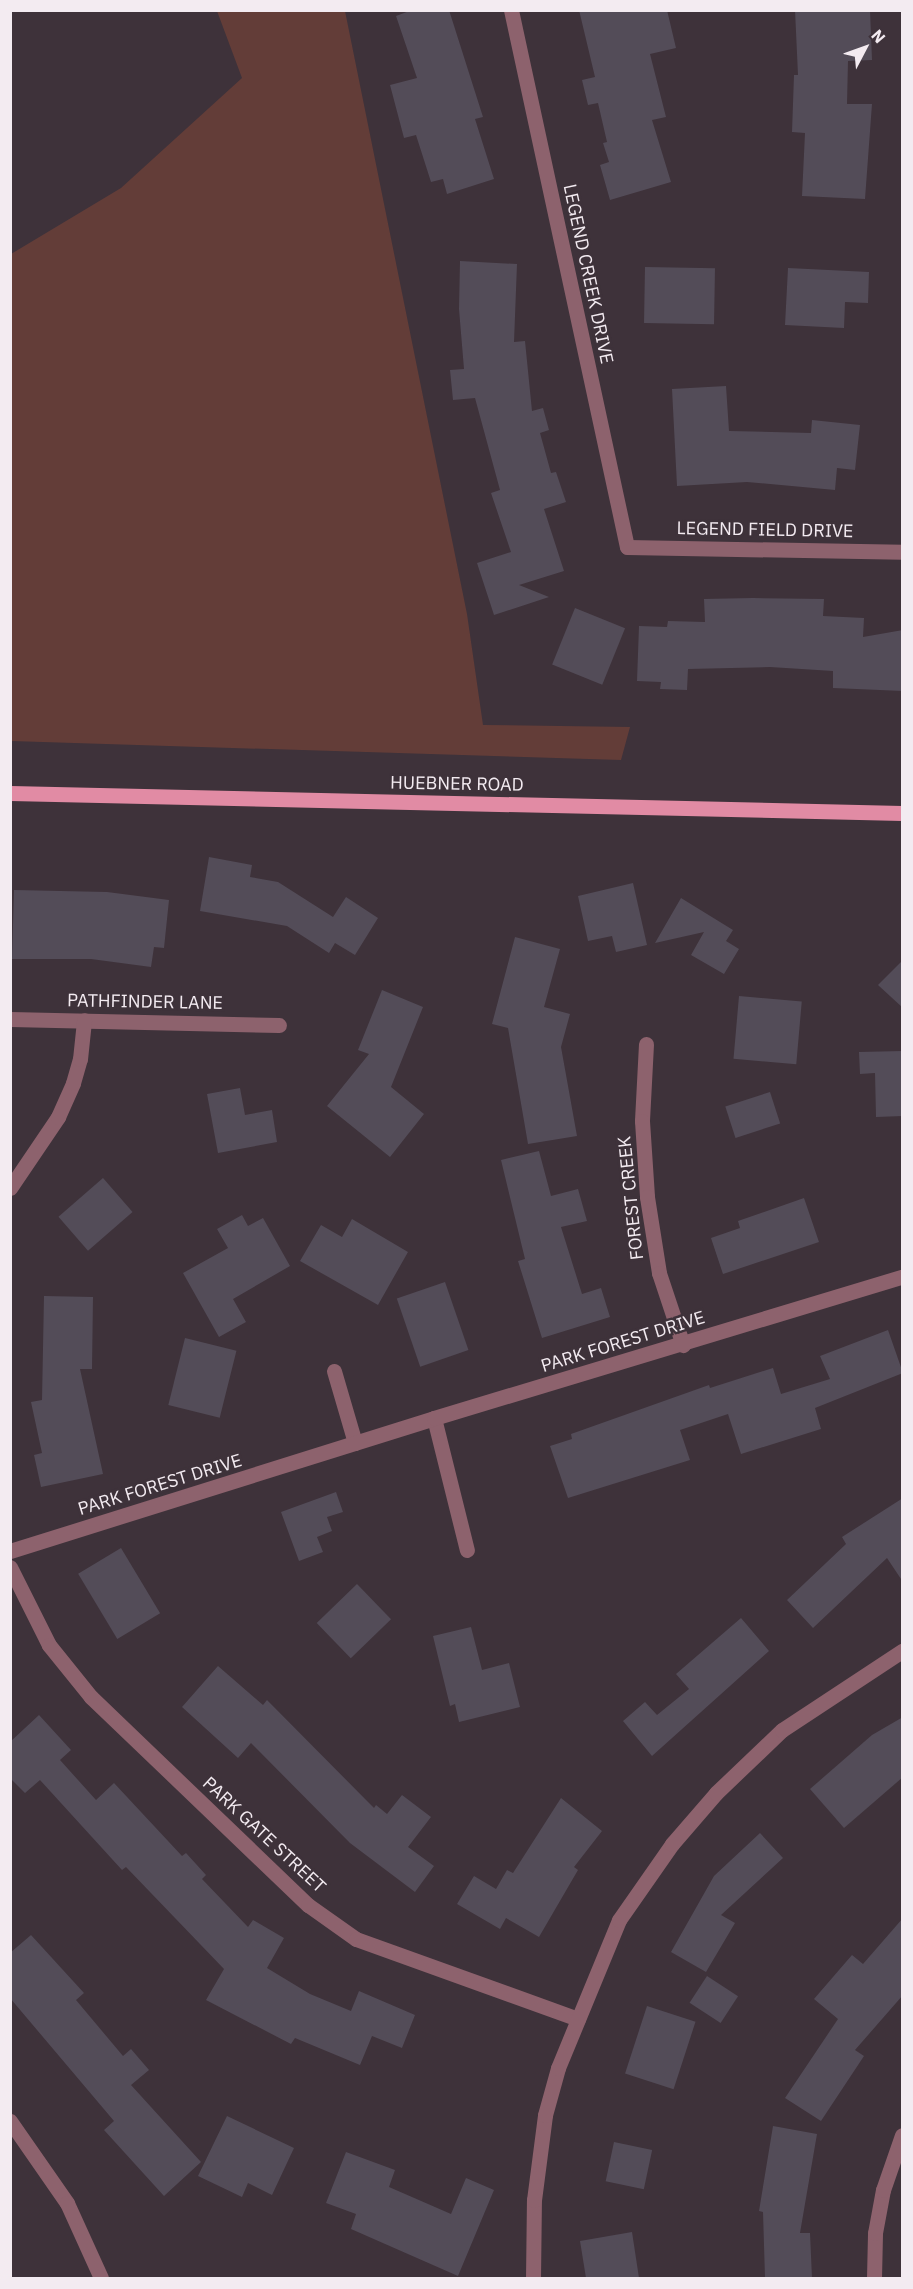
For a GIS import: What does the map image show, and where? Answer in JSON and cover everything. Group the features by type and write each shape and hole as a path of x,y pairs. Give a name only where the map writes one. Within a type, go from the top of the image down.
{"main road":[{"name":"HUEBNER ROAD","path":"10,792 903,813"}],"street":[{"name":"LEGEND CREEK DRIVE","path":"511,10 627,547"},
{"name":"LEGEND FIELD DRIVE","path":"627,547 903,552"},
{"name":"PATHFINDER LANE","path":"10,1019 279,1025"},
{"path":"10,1188 58,1117 74,1083 84,1020"},
{"name":"FOREST CREEK","path":"646,1044 642,1121 647,1197 659,1273 683,1345"},
{"name":"PARK FOREST DRIVE","path":"10,1551 434,1418 683,1345 903,1276"},
{"path":"334,1371 355,1443"},
{"path":"434,1418 467,1550"},
{"name":"PARK GATE STREET","path":"10,1567 39,1630 91,1697 308,1905 356,1939 578,2019"},
{"path":"533,2278 534,2200 545,2115 602,1955 636,1891 717,1793 782,1730 903,1651"},
{"path":"10,2121 67,2203 101,2278"},
{"path":"874,2278 875,2233 883,2190 903,2135"}],"shaded area":[{"path":"217,11 345,11 467,614 483,725 630,727 621,760 11,741 11,254 121,188 242,78"}],"building":[{"path":"412,10 449,10 483,117 475,119 494,179 447,194 443,179 431,182 416,135 404,138 390,85 417,78 396,16"},
{"path":"579,10 667,10 676,48 650,54 666,117 652,120 671,182 610,200 600,165 609,162 603,143 607,142 598,103 588,105 582,80 595,77"},
{"path":"795,10 870,10 872,60 848,61 847,104 872,104 865,199 802,196 805,133 792,132 794,75 798,75"},
{"path":"460,261 517,264 514,342 525,341 532,411 543,408 549,430 540,433 551,473 556,472 566,502 544,509 564,571 519,585 549,597 494,615 477,563 511,552 491,493 500,490 475,398 453,400 450,370 464,369 459,309"},
{"path":"645,267 715,268 714,324 644,323"},
{"path":"788,268 869,272 868,303 845,302 844,328 785,325"},
{"path":"726,386 729,431 811,433 812,420 860,425 855,470 837,468 835,490 747,482 677,486 672,389"},
{"path":"704,599 824,599 823,616 864,618 863,637 903,630 903,691 833,688 833,671 770,667 688,669 687,690 660,689 661,682 637,681 639,626 667,627 668,621 705,622"},
{"path":"575,608 625,628 602,685 552,665"},
{"path":"209,857 252,865 250,877 278,882 333,917 346,897 378,918 355,955 335,943 329,953 287,926 200,911"},
{"path":"633,883 647,945 616,952 612,936 588,941 578,896"},
{"path":"14,890 107,892 169,900 164,948 154,947 151,967 91,959 12,959"},
{"path":"681,898 733,930 726,941 739,949 724,974 691,955 704,932 655,943"},
{"path":"515,937 560,949 544,1007 570,1014 561,1047 577,1136 528,1144 508,1028 492,1024"},
{"path":"903,960 903,1008 878,985"},
{"path":"382,990 423,1007 391,1087 424,1114 390,1157 327,1106 369,1054 358,1050"},
{"path":"739,996 802,1001 796,1064 734,1059"},
{"path":"903,1051 903,1116 876,1117 875,1073 860,1074 859,1052"},
{"path":"240,1088 245,1115 272,1110 277,1142 218,1153 207,1094"},
{"path":"770,1092 780,1123 735,1138 725,1107"},
{"path":"539,1151 551,1196 578,1189 587,1221 561,1227 582,1294 601,1288 610,1317 542,1338 518,1261 525,1259 501,1160"},
{"path":"103,1178 133,1212 88,1251 58,1217"},
{"path":"804,1198 819,1242 723,1274 711,1238 740,1228 738,1221"},
{"path":"242,1215 248,1226 263,1218 290,1266 233,1299 246,1322 219,1337 183,1273 228,1248 217,1229"},
{"path":"352,1219 408,1252 378,1305 300,1261 321,1225 342,1237"},
{"path":"445,1282 468,1350 420,1367 397,1299"},
{"path":"44,1296 93,1297 92,1369 80,1369 103,1474 41,1487 34,1455 42,1453 31,1402 42,1400"},
{"path":"888,1330 903,1373 815,1408 821,1429 741,1454 728,1414 680,1430 690,1460 568,1498 550,1446 572,1439 571,1434 709,1385 710,1388 773,1368 781,1394 830,1379 820,1356"},
{"path":"185,1338 236,1351 220,1418 168,1405"},
{"path":"336,1492 343,1512 327,1517 332,1531 317,1537 323,1552 299,1561 281,1512"},
{"path":"903,1498 903,1582 887,1558 813,1628 787,1600 846,1544 842,1537"},
{"path":"121,1548 160,1613 117,1639 78,1574"},
{"path":"357,1584 391,1619 351,1658 317,1623"},
{"path":"741,1618 769,1651 652,1756 623,1721 645,1702 657,1715 689,1689 676,1674"},
{"path":"471,1627 482,1670 509,1663 520,1707 459,1722 455,1704 450,1706 433,1636"},
{"path":"218,1666 263,1705 267,1700 374,1808 376,1805 387,1814 402,1795 431,1817 408,1847 434,1866 415,1892 350,1843 251,1743 238,1758 182,1707"},
{"path":"39,1715 71,1750 60,1760 96,1800 114,1783 182,1856 186,1853 206,1875 202,1879 248,1927 253,1920 284,1938 267,1968 310,1994 351,2011 359,1991 415,2015 402,2048 372,2036 360,2065 295,2038 291,2044 206,2000 224,1969 126,1867 122,1870 40,1780 25,1793 10,1778 10,1742"},
{"path":"903,1717 903,1777 844,1828 810,1789 872,1735"},
{"path":"561,1798 602,1831 574,1867 578,1870 539,1937 506,1918 500,1929 457,1904 474,1876 496,1889 507,1870 513,1873"},
{"path":"760,1833 783,1858 721,1915 735,1923 706,1972 671,1952 714,1876"},
{"path":"903,1918 903,1995 855,2050 864,2056 821,2121 785,2098 838,2019 814,1999 852,1955 863,1964"},
{"path":"31,1935 84,1993 76,2000 123,2056 131,2049 149,2070 131,2085 201,2162 164,2196 104,2130 114,2121 10,1998 10,1953"},
{"path":"707,1976 738,1996 721,2023 690,2003"},
{"path":"647,2006 696,2022 674,2089 625,2074"},
{"path":"227,2116 294,2148 272,2195 248,2183 242,2197 198,2176"},
{"path":"773,2126 817,2134 800,2233 810,2233 812,2278 765,2278 763,2212 759,2211"},
{"path":"614,2142 652,2150 644,2189 606,2181"},
{"path":"346,2152 395,2170 389,2187 451,2214 466,2178 494,2190 458,2276 351,2229 356,2214 326,2203"},
{"path":"632,2232 639,2278 586,2278 580,2241"}]}
